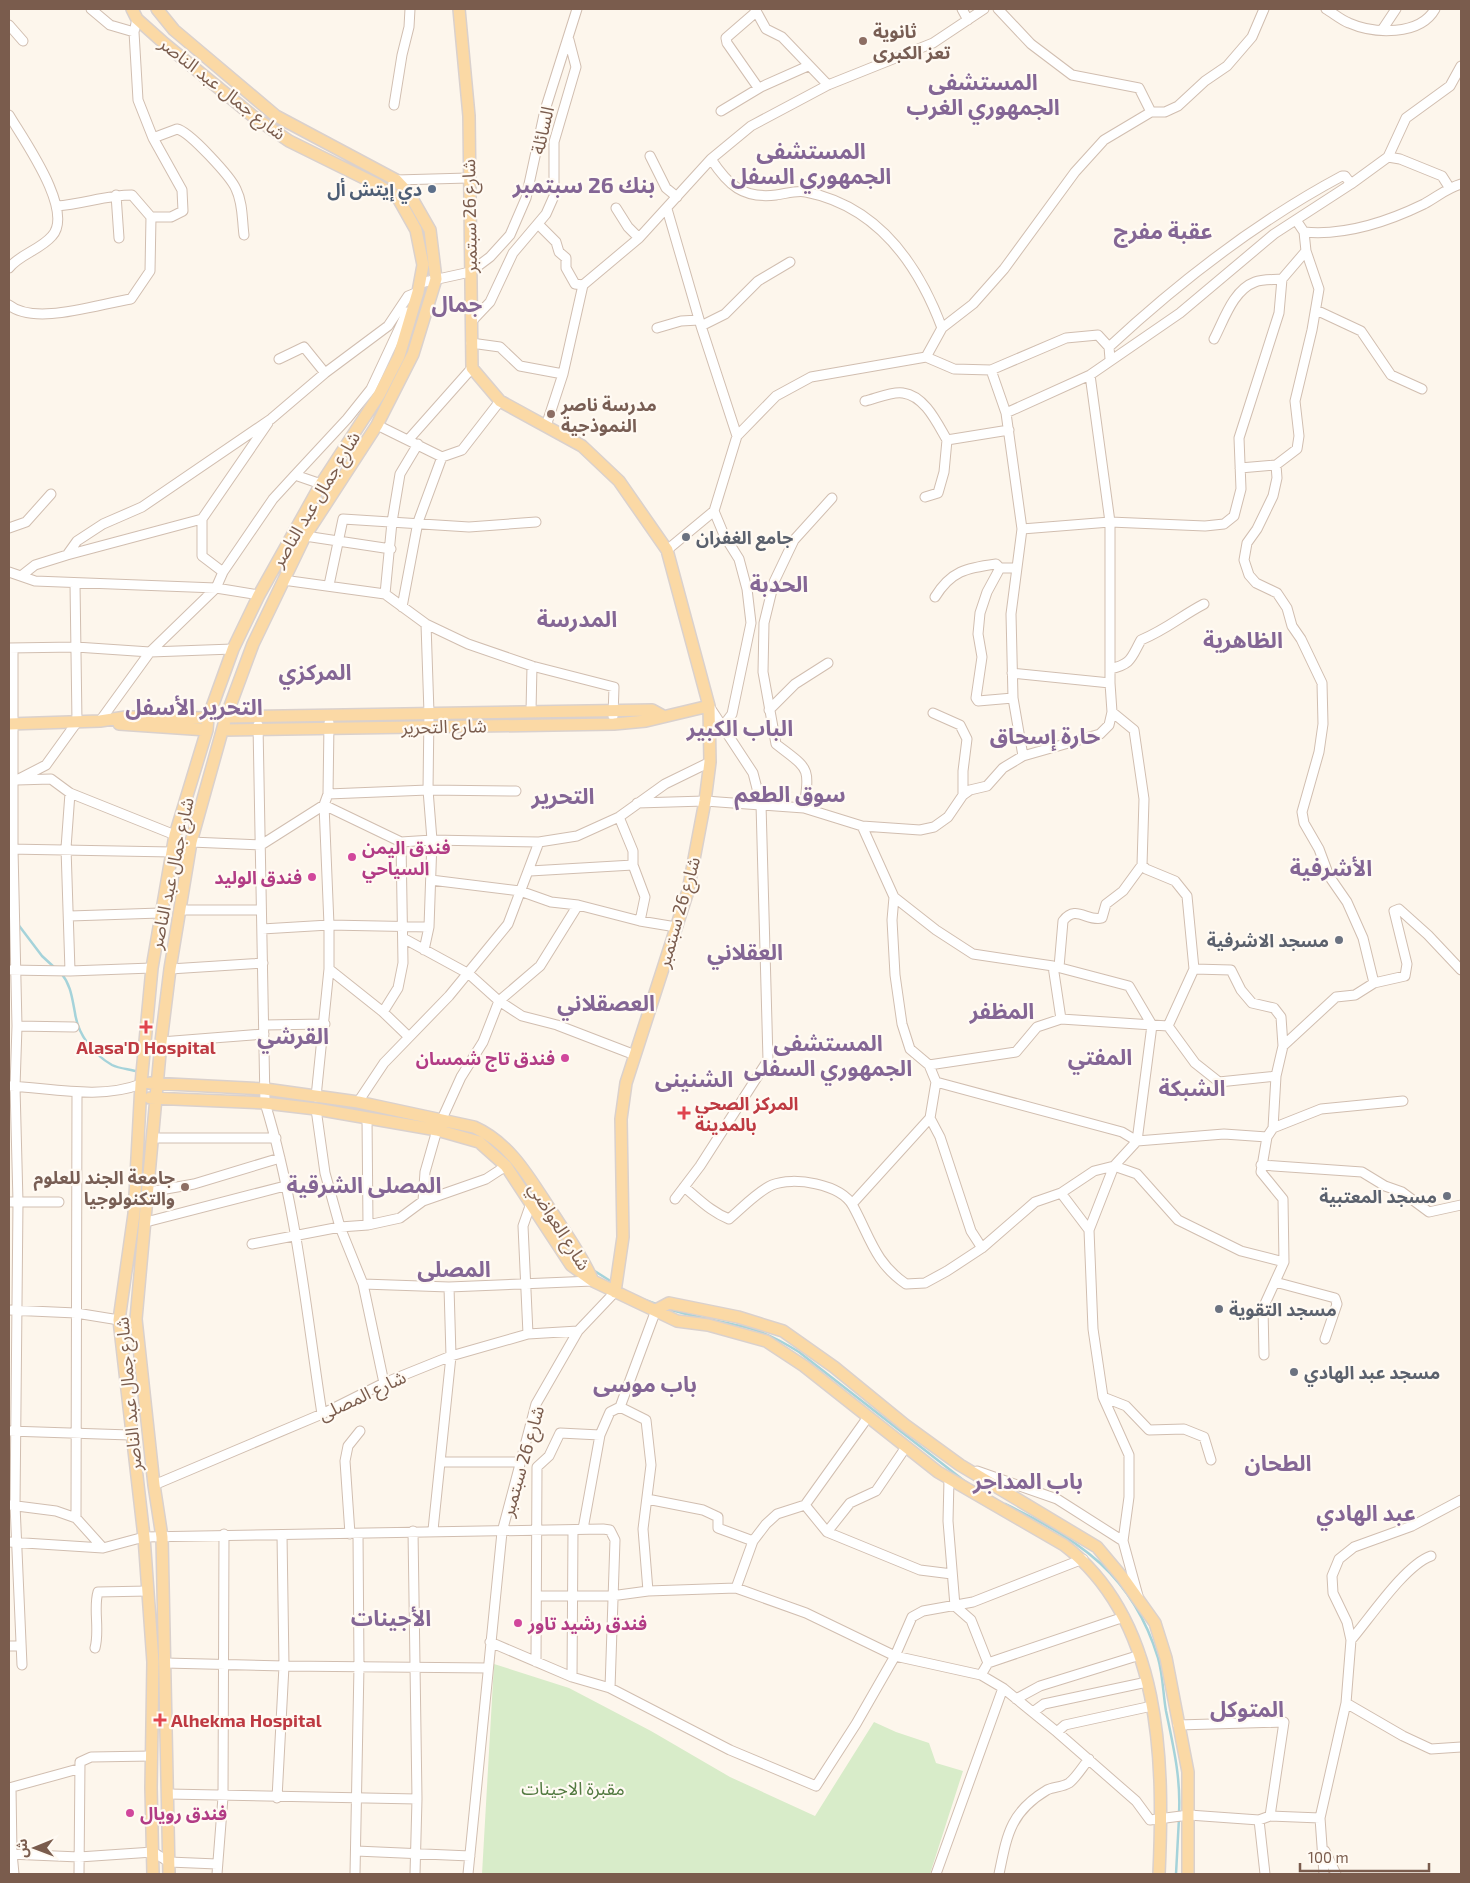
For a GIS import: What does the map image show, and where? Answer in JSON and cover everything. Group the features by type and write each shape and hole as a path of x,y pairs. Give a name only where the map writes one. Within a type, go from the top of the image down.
{"main road":[{"path":"135,12 149,23 155,18 156,9"},
{"name":"شارع جمال عبد الناصر","path":"156,9 174,30 276,116 396,180 410,196 430,230 436,279 414,354 377,425 305,536 282,580 253,644 226,717 191,842 170,969 161,1042 149,1192 136,1319 154,1485 162,1537 169,1874"},
{"name":"شارع 26 سبتمبر","path":"459,9 469,116 468,178 472,368 500,401 582,446 619,482 667,550 709,706 710,762 705,801 688,891 626,1083 621,1120 623,1237 614,1292"},
{"name":"شارع جمال عبد الناصر","path":"135,12 231,98 282,136 378,185 398,198 416,230 423,265 399,356 379,395 321,484 259,595 233,649 207,724 175,835 160,913 152,968 141,1084 134,1214 119,1320 130,1435 144,1537 153,1662 153,1874"},
{"name":"شارع التحرير","path":"223,730 256,731 429,725 614,724 646,721 709,706"},
{"name":"شارع التحرير","path":"226,717 652,710 664,716"},
{"path":"11,724 100,721 126,717 207,724"},
{"name":"شارع العواضي","path":"141,1084 157,1082 265,1089 358,1102 442,1119 488,1134 525,1170 584,1261 593,1281"},
{"name":"شارع العواضي","path":"141,1097 265,1103 316,1109 437,1130 479,1142 506,1166 530,1206 571,1265 593,1281"},
{"path":"593,1281 677,1320 708,1325 766,1341 804,1366 906,1447 949,1478 1064,1545 1083,1559 1124,1617 1140,1655 1147,1682 1162,1781 1159,1874"},
{"path":"656,1310 669,1303 738,1317 783,1331 834,1367 905,1425 960,1465 1097,1547 1123,1578 1155,1623 1166,1658 1188,1772 1188,1874"},
{"path":"949,1478 960,1465"}],"street":[{"path":"90,9 110,25 134,32"},
{"path":"394,105 402,55 410,27 410,9"},
{"name":"السائلة","path":"417,290 436,279 470,272 490,257 510,235 526,198 545,110 577,9"},
{"path":"962,9 968,20"},
{"path":"546,426 563,374 583,285 639,238 711,159 751,126 828,85 933,43 984,9"},
{"path":"998,9 1032,44 1072,76 1139,88 1151,112"},
{"path":"926,357 942,328 973,304 1004,269 1075,172 1104,140 1151,112 1165,112 1178,106 1205,81 1227,66 1252,37 1264,9"},
{"path":"1326,9 1349,24 1382,30 1398,30 1416,26 1430,17 1435,9"},
{"path":"1382,30 1396,9"},
{"path":"761,87 757,86 726,43 726,38 755,11 766,29 782,37 828,85"},
{"path":"135,12 134,32 138,100 153,138 182,190 183,211 171,217 151,217"},
{"path":"9,25 23,41"},
{"path":"472,321 490,302 513,253 546,214 554,196 554,142 576,67 568,40"},
{"path":"721,111 761,87 808,66"},
{"path":"1006,413 1090,375 1110,359 1180,313 1267,240 1352,184 1388,157 1406,118 1450,86 1461,66"},
{"path":"9,115 51,189 57,206 58,225 52,236 14,262 9,268"},
{"path":"153,138 177,129 191,136 236,187 240,198 244,235"},
{"path":"650,156 666,188 677,197"},
{"path":"1388,157 1400,159 1442,176 1449,188"},
{"path":"711,159 724,179 752,196 803,191 833,198 857,210 884,231 902,253 925,287 942,328"},
{"path":"1109,347 1185,279 1269,218 1342,176 1345,176 1352,184"},
{"path":"396,180 468,178"},
{"path":"1304,232 1324,234 1356,230 1425,204 1449,188 1461,184"},
{"path":"9,305 34,315 131,299 150,271 151,217 132,195 116,195 77,205 57,206"},
{"path":"116,195 119,238"},
{"path":"616,208 628,227 639,238"},
{"path":"667,209 700,323 737,436"},
{"path":"1240,468 1276,465 1297,449 1300,436 1295,401 1319,289 1306,251 1304,232 1296,220"},
{"path":"538,224 556,242 559,252 566,258 566,268 575,284 583,285"},
{"path":"510,235 513,253"},
{"path":"1022,529 1110,522 1224,524 1234,516 1241,489 1239,438 1279,314 1282,278 1306,251"},
{"path":"657,328 681,321 700,323 725,314 758,281 790,262"},
{"path":"1214,339 1234,300 1244,288 1256,282 1282,278"},
{"path":"67,555 78,541 103,524 142,507 272,418 325,373 388,326 408,296 417,290"},
{"path":"100,721 150,652 216,588 223,572 273,499 347,419 371,389 394,344 417,290"},
{"path":"1316,310 1361,331 1391,375 1422,389"},
{"path":"667,550 714,512 737,436 776,396 811,377 926,357 954,368 991,370 1066,338 1098,335 1109,347 1110,359"},
{"path":"471,343 500,347 520,366 563,374"},
{"path":"278,358 304,347 325,373"},
{"path":"409,439 472,368"},
{"path":"991,370 1006,413 1022,529 1011,614 1014,698 1024,756"},
{"path":"638,803 705,801 804,808 862,826 920,830 934,827 948,817 963,795 970,790 987,786 1003,768 1024,756 1100,734 1109,725 1112,712 1110,683 1110,522 1090,375"},
{"path":"864,401 902,392 911,396 929,410 946,440 944,472 938,493 925,497"},
{"path":"377,425 409,439 442,457 462,450 500,401"},
{"path":"223,572 202,556 202,519 272,418"},
{"path":"946,440 1009,430"},
{"path":"385,594 391,549 392,522 400,474 418,444"},
{"path":"402,607 418,522 442,457"},
{"path":"1276,465 1277,478 1273,496 1247,543 1244,560 1249,575 1256,583 1277,593 1287,608 1292,626 1301,639 1322,683 1323,724 1319,752 1302,812 1304,823 1319,849 1329,876 1347,902 1363,938 1374,983"},
{"path":"295,475 321,484"},
{"path":"9,528 26,522 51,494"},
{"path":"804,808 808,776 803,766 776,744 763,672 764,623 774,582 794,540 832,498"},
{"path":"714,512 724,535 739,559 747,589 751,623 732,714 723,726"},
{"path":"22,576 36,565 67,555 202,519"},
{"path":"329,585 343,519 418,522 469,527 536,522"},
{"path":"305,536 339,543 391,549"},
{"path":"935,597 944,582 954,573 996,564 1000,568 1018,568"},
{"path":"1000,568 987,592 980,613 978,634 982,657 976,698 978,700 990,701 1014,698"},
{"path":"9,572 35,580 75,584 216,588 259,595"},
{"path":"282,580 385,594 426,624 468,644 532,666 614,687 614,724"},
{"path":"15,780 46,765 76,722 75,584"},
{"path":"1110,670 1132,660 1141,640 1164,631 1176,623 1184,614 1204,604"},
{"path":"424,950 429,928 432,840 428,790 429,713 426,624"},
{"path":"22,1665 12,1505 13,1310 18,1202 12,1087 17,1026 12,970 11,849 15,780 11,724 11,648 76,647 150,652 233,649"},
{"path":"769,710 795,684 828,663"},
{"path":"531,711 532,666"},
{"path":"1012,673 1110,683"},
{"path":"675,1199 768,1060 761,804 753,773 709,706"},
{"path":"1061,1019 1056,966 1063,921 1066,916 1079,913 1098,919 1102,918 1106,904 1123,892 1142,865 1144,800 1134,730 1112,712"},
{"path":"933,713 960,726 967,738 962,771 963,795"},
{"path":"316,1097 325,1024 328,969 329,926 324,805 328,794 329,716"},
{"path":"259,717 256,731 261,845 265,1103 276,1138 295,1236 322,1414"},
{"path":"324,805 401,842 432,840 539,842 577,836 618,817 665,784 710,762"},
{"path":"15,780 51,780 70,792 175,835"},
{"path":"328,794 428,790 516,791"},
{"path":"70,792 66,848 70,916 70,971"},
{"path":"191,842 261,845 324,805"},
{"path":"618,817 633,851 634,865 645,897 640,921"},
{"path":"862,826 894,896 936,930 973,954 1056,966 1129,986 1152,1025 1138,1141 1114,1166 1089,1230 1093,1329 1103,1397 1129,1455 1129,1497 1123,1541 1140,1603"},
{"path":"383,1012 398,988 403,963 401,842"},
{"path":"358,1102 384,1063 468,974 508,924 520,891 530,871 539,842"},
{"path":"11,849 66,848 172,852"},
{"path":"530,871 634,865"},
{"path":"1142,865 1146,869 1175,881 1187,896 1194,969 1168,1026"},
{"path":"431,880 520,891 551,902 578,905 640,921 676,927"},
{"path":"852,1204 930,1118 936,1082 929,1065 910,1050 902,1024 894,975 892,920 894,896"},
{"path":"423,1201 425,1172 437,1130 461,1077 482,1042 499,1001 540,966 578,905"},
{"path":"1283,1046 1336,997 1354,995 1374,983 1406,976 1407,964 1394,911 1399,909 1428,935 1461,970"},
{"path":"180,910 261,910"},
{"path":"70,916 160,913"},
{"path":"262,929 329,926 429,928"},
{"path":"403,938 468,974 499,1001 522,1016 557,1025 635,1055"},
{"path":"170,969 263,963"},
{"path":"12,970 70,971 152,968"},
{"path":"328,969 383,1012 409,1037"},
{"path":"1194,969 1231,970 1241,990 1252,1003 1274,1008 1281,1017 1283,1046 1276,1076 1272,1128 1267,1137 1260,1165 1265,1178 1283,1199 1284,1262 1263,1308 1264,1355"},
{"path":"929,1065 1016,1052 1037,1027 1061,1019 1168,1026"},
{"path":"161,1042 325,1024"},
{"path":"17,1026 74,1027"},
{"path":"1168,1026 1195,1063 1219,1082 1276,1076"},
{"path":"936,1082 1122,1132 1138,1141 1224,1134 1267,1137"},
{"name":"شارع العواضي","path":"128,1089 141,1084"},
{"path":"12,1087 77,1092 128,1089"},
{"name":"شارع العواضي","path":"128,1089 141,1097"},
{"path":"76,1518 77,1092"},
{"path":"1272,1128 1321,1109 1402,1101"},
{"path":"316,1109 325,1173 340,1227 363,1284 384,1383"},
{"path":"367,1118 368,1225"},
{"path":"930,1118 940,1137 971,1231 982,1248"},
{"path":"153,1138 276,1138"},
{"path":"149,1192 194,1184 280,1158"},
{"path":"1260,1165 1362,1172 1385,1186 1402,1192 1429,1212 1461,1205"},
{"path":"252,1244 340,1227 368,1225 400,1218 423,1201 486,1179 506,1166"},
{"path":"684,1187 712,1212 729,1219 772,1185 793,1182 816,1182 841,1195 852,1204 881,1263 906,1284 925,1283 982,1248 1035,1202 1061,1194 1094,1171 1114,1166 1137,1174 1178,1220 1241,1251 1284,1262"},
{"path":"146,1222 285,1186"},
{"path":"1061,1194 1089,1230"},
{"path":"9,1202 59,1202"},
{"path":"528,1334 524,1283 523,1226 530,1206"},
{"path":"363,1284 449,1287 593,1281"},
{"path":"1275,1282 1335,1298 1338,1304 1325,1339"},
{"path":"433,1530 451,1356 449,1287"},
{"name":"شارع 26 سبتمبر","path":"468,1874 502,1532 536,1404 578,1331 614,1292"},
{"path":"13,1310 76,1313 119,1320"},
{"path":"583,1530 600,1435 610,1412 620,1407 656,1310"},
{"name":"شارع المصلى","path":"154,1485 322,1414 384,1383 451,1356 528,1334 578,1331"},
{"path":"1103,1397 1126,1406 1149,1430 1184,1429 1204,1437 1211,1460"},
{"path":"620,1407 646,1420 651,1465 643,1529 648,1591"},
{"path":"736,1588 753,1541 766,1524 777,1514 805,1505 868,1417"},
{"path":"12,1431 130,1435"},
{"path":"355,1874 359,1666 354,1534 346,1461 348,1446 360,1431"},
{"path":"536,1662 537,1467 549,1456 560,1433 600,1435"},
{"path":"827,1532 850,1503 876,1491 906,1447"},
{"path":"441,1462 520,1462"},
{"path":"960,1465 1057,1499 1123,1541"},
{"path":"949,1478 948,1521 954,1606 971,1620 988,1663"},
{"path":"647,1499 703,1510 718,1517 718,1528 753,1541"},
{"path":"1324,1874 1320,1818 1346,1703 1351,1640 1347,1622 1333,1593 1332,1576 1339,1559 1354,1547 1412,1526 1461,1500"},
{"path":"12,1505 56,1511 76,1518 103,1548"},
{"path":"805,1505 827,1532 920,1570 952,1574"},
{"path":"13,1542 103,1548 144,1537 224,1534 354,1534 433,1530 502,1532 610,1530 615,1540 611,1596 610,1688"},
{"path":"572,1677 573,1530"},
{"path":"413,1531 417,1799 415,1874"},
{"path":"217,1874 223,1797 222,1664 224,1534"},
{"path":"277,1798 284,1666 282,1535"},
{"path":"1351,1640 1409,1571 1422,1559 1431,1556"},
{"path":"490,1642 572,1677 610,1688 730,1750 816,1786 856,1724 895,1656 912,1617 923,1611 974,1602 1083,1559"},
{"path":"537,1596 611,1596 648,1591 736,1588 806,1613 895,1656 981,1675 1003,1688 1089,1759 1136,1801 1150,1820 1189,1815 1259,1820 1270,1816 1320,1818"},
{"path":"95,1648 99,1627 96,1597 98,1592 148,1591"},
{"path":"981,1675 988,1663 1124,1617"},
{"path":"9,1646 21,1646"},
{"path":"1016,1699 1040,1686 1140,1655"},
{"path":"165,1663 488,1668"},
{"path":"1033,1712 1044,1704 1147,1682"},
{"path":"936,1874 969,1777 1003,1688"},
{"path":"1346,1703 1403,1736 1431,1749 1461,1747"},
{"path":"1057,1732 1066,1725 1152,1706"},
{"path":"1178,1725 1284,1722 1270,1816"},
{"path":"79,1874 78,1769 80,1762 91,1757 152,1756"},
{"path":"999,1874 1006,1840 1016,1816 1028,1802 1049,1789 1068,1783 1089,1759"},
{"path":"14,1874 10,1853 10,1788 78,1769"},
{"path":"168,1794 223,1797 417,1799"},
{"path":"1259,1820 1265,1874"},
{"path":"1323,1846 1336,1874"},
{"path":"356,1851 470,1856"},
{"path":"10,1853 79,1857 153,1852 169,1862 217,1864"},
{"path":"941,1863 942,1874"}],"green space":[{"name":"مقبرة الاجينات","path":"494,1664 569,1688 651,1731 730,1777 815,1816 874,1722 929,1743 936,1763 963,1771 930,1874 482,1874"}],"waterway":[{"path":"17,923 42,956 55,968"},
{"path":"61,973 69,987 79,1029 93,1050 112,1065 139,1072"},
{"path":"289,1098 370,1110"},
{"path":"463,1130 490,1143"},
{"path":"494,1146 508,1160"},
{"path":"593,1270 612,1282"},
{"path":"645,1300 659,1305"},
{"path":"669,1309 749,1328 769,1335 799,1352 967,1483"},
{"path":"1005,1504 1057,1531 1079,1546 1100,1563 1118,1582 1134,1604 1147,1629 1160,1664 1166,1711 1178,1774 1179,1813"},
{"path":"1176,1874 1179,1818"}],"place":[{"name":"ثانوية تعز الكبرى","path":"863,41"},
{"name":"دي إيتش أل","path":"432,189"},
{"name":"مدرسة ناصر النموذجية","path":"551,414"},
{"name":"جامع الغفران","path":"686,537"},
{"name":"فندق اليمن السياحي","path":"352,857"},
{"name":"فندق الوليد","path":"312,877"},
{"name":"مسجد الاشرفية","path":"1339,940"},
{"name":"Alasa'D Hospital","path":"146,1027"},
{"name":"فندق تاج شمسان","path":"565,1058"},
{"name":"المركز الصحي بالمدينة","path":"684,1113"},
{"name":"جامعة الجند للعلوم والتكنولوجيا","path":"185,1187"},
{"name":"مسجد المعتبية","path":"1447,1196"},
{"name":"مسجد التقوية","path":"1219,1309"},
{"name":"مسجد عبد الهادي","path":"1294,1372"},
{"name":"فندق رشيد تاور","path":"518,1623"},
{"name":"Alhekma Hospital","path":"160,1720"},
{"name":"فندق رويال","path":"130,1813"}],"district":[{"name":"المستشفى الجمهوري الغرب","path":"983,94"},
{"name":"المستشفى الجمهوري السفل","path":"811,162"},
{"name":"بنك 26 سبتمبر","path":"584,184"},
{"name":"عقبة مفرج","path":"1163,230"},
{"name":"جمال","path":"457,303"},
{"name":"الحدبة","path":"779,583"},
{"name":"المدرسة","path":"577,618"},
{"name":"الظاهرية","path":"1243,639"},
{"name":"المركزي","path":"315,671"},
{"name":"التحرير الأسفل","path":"194,706"},
{"name":"الباب الكبير","path":"740,727"},
{"name":"حارة إسحاق","path":"1045,735"},
{"name":"سوق الطعم","path":"790,793"},
{"name":"التحرير","path":"563,795"},
{"name":"الأشرفية","path":"1331,867"},
{"name":"العقلاني","path":"745,951"},
{"name":"العصقلاني","path":"606,1002"},
{"name":"المظفر","path":"1002,1010"},
{"name":"القرشي","path":"293,1035"},
{"name":"المستشفى الجمهوري السفلى","path":"828,1054"},
{"name":"المفتي","path":"1100,1056"},
{"name":"الشنينى","path":"694,1078"},
{"name":"الشبكة","path":"1192,1087"},
{"name":"المصلى الشرقية","path":"364,1184"},
{"name":"المصلى","path":"454,1268"},
{"name":"باب موسى","path":"645,1383"},
{"name":"الطحان","path":"1278,1462"},
{"name":"باب المداجر","path":"1028,1480"},
{"name":"عبد الهادي","path":"1366,1512"},
{"name":"الأجينات","path":"391,1617"},
{"name":"المتوكل","path":"1247,1708"}]}
